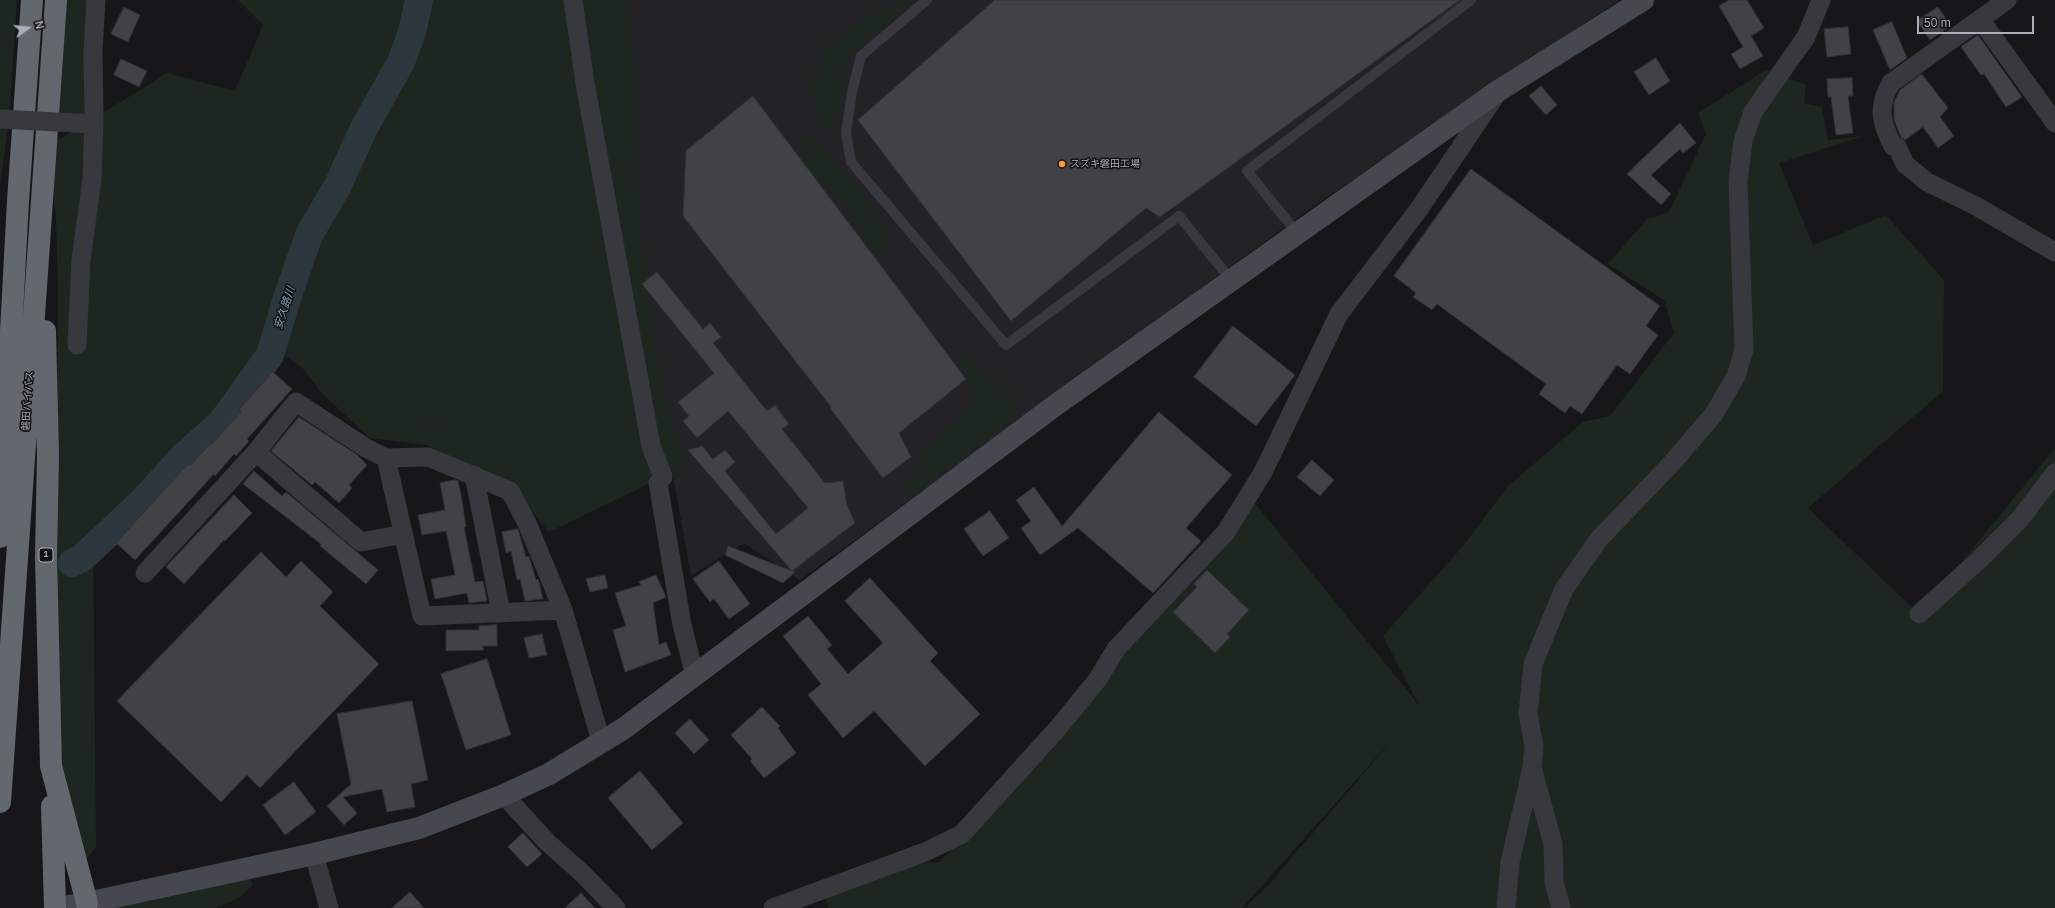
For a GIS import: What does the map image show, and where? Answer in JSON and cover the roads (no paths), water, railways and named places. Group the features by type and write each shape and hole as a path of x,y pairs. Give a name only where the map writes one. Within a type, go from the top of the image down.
{"highway":[{"name":"磐田バイパス","path":"0,537 18,201 32,0"},
{"name":"磐田バイパス","path":"0,802 17,580 41,201 56,0"},
{"path":"0,364 18,201"},
{"name":"1","path":"41,201 48,455 46,557 52,766 86,906"},
{"path":"52,766 56,908"}],"street":[{"path":"77,345 81,260 92,179 94,124 93,52 96,0"},
{"path":"573,0 585,83 651,446 663,477 658,483 682,625 695,676"},
{"path":"56,908 86,906 314,854 419,828 504,795 549,774 623,729 1057,404 1498,91 1644,0"},
{"path":"1506,908 1510,862 1532,768 1534,746 1528,714 1533,664 1564,590 1599,539 1672,463 1714,414 1736,376 1744,350 1738,181 1742,141 1753,112 1806,37 1820,0"},
{"path":"2007,0 1891,82 1881,108 1885,131 1893,146 1896,146 1905,164 1915,174 1927,182 1993,215 2055,252"},
{"path":"1980,19 2055,123"},
{"path":"773,908 925,852 962,834 1058,728 1098,679 1116,649 1226,532 1267,465 1339,314 1419,209 1498,91"},
{"path":"0,119 94,124"},
{"path":"145,573 256,452 296,402 366,448 386,458 428,457 510,491 527,523 563,610 602,742"},
{"path":"256,452 361,542 404,534"},
{"path":"386,458 422,616 563,610"},
{"path":"1919,614 1979,560 2020,519 2055,473"},
{"path":"474,475 501,613"},
{"path":"1532,768 1553,844 1554,882 1561,908"},
{"path":"504,795 547,842 582,873 616,908"},
{"path":"314,854 329,908"}],"lane":[{"path":"928,0 861,56 852,92 846,133 851,162 1006,345 1179,216 1232,281"},
{"path":"1298,234 1247,171 1471,0"}],"waterway":[{"name":"安久路川","path":"72,563 82,558 143,501 183,457 222,422 270,355 288,295 309,235 338,185 364,128 401,62 412,32 419,0"}],"place":[{"name":"スズキ磐田工場","path":"1062,164"}]}
